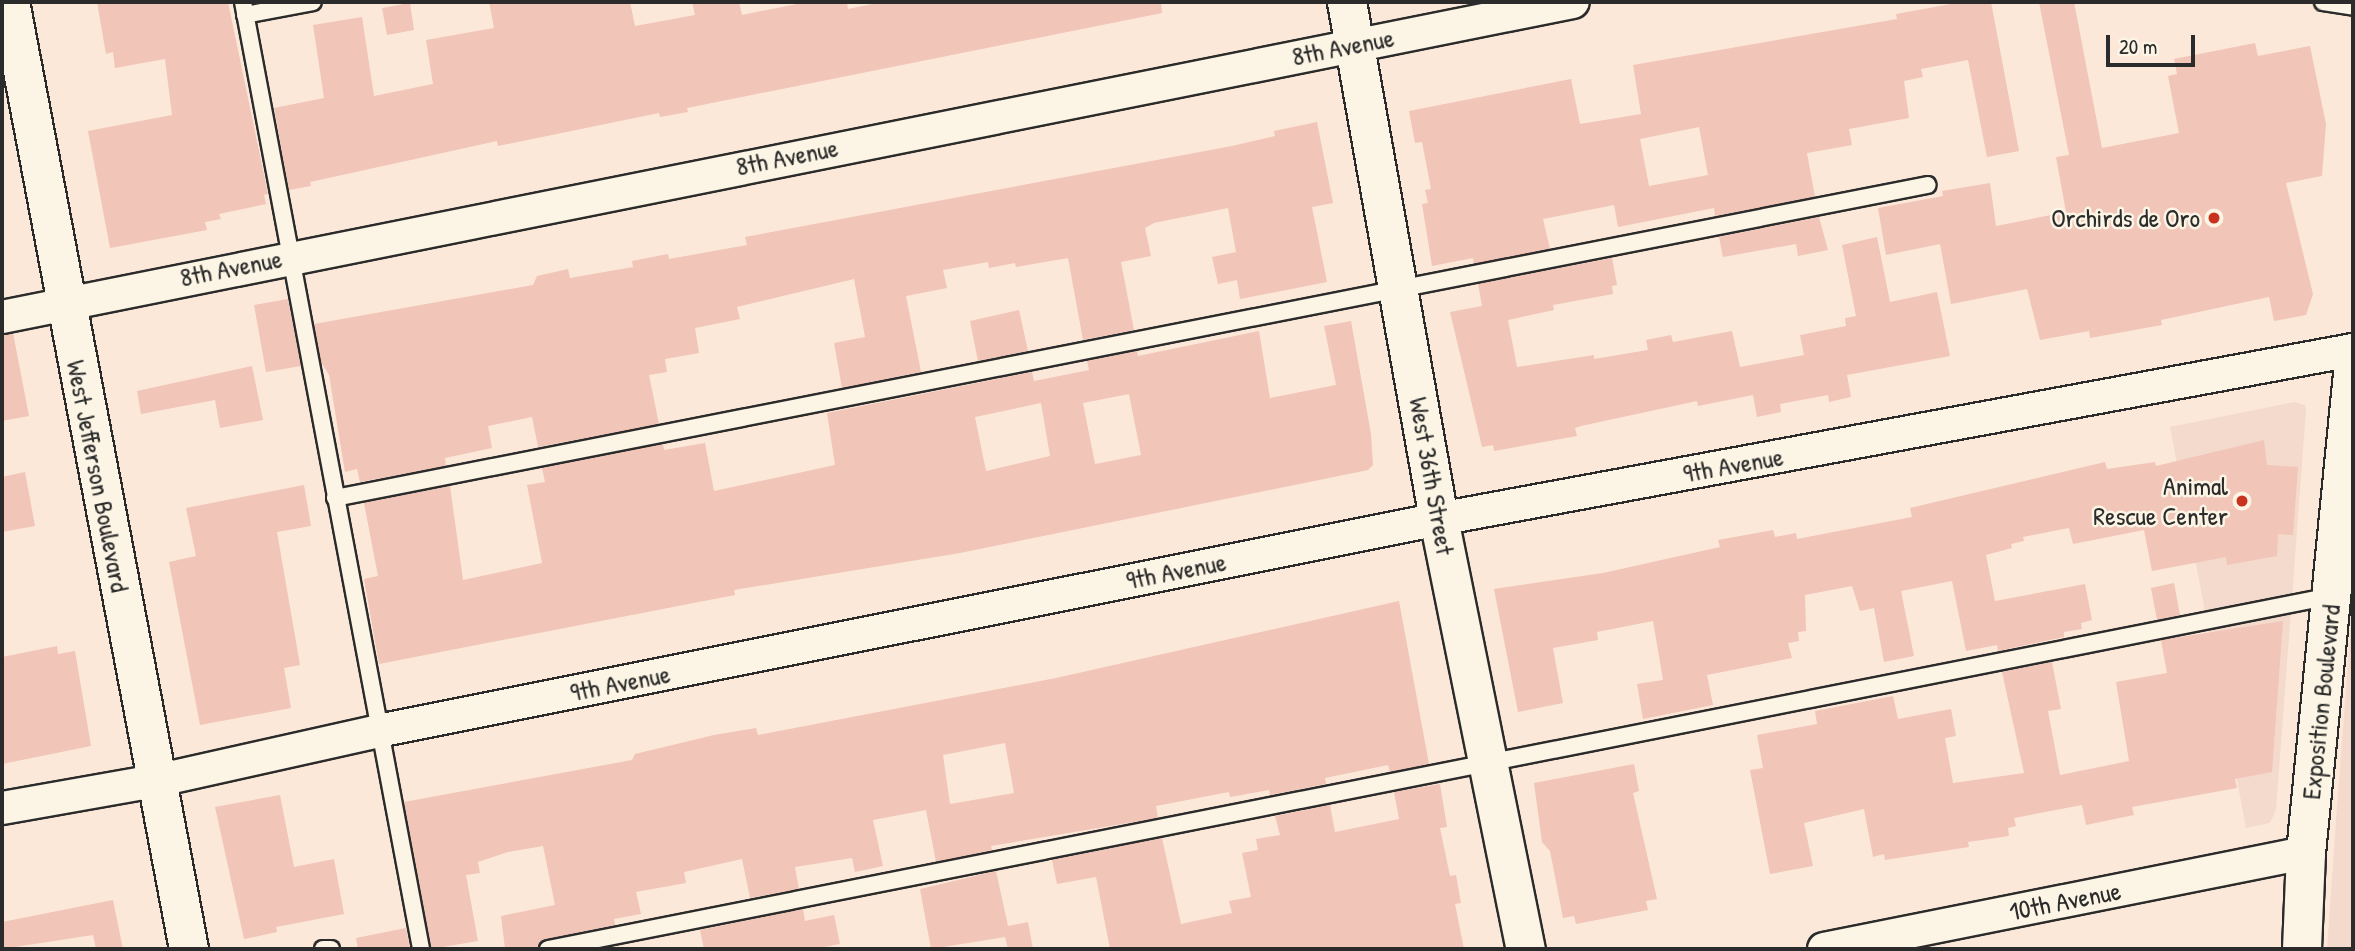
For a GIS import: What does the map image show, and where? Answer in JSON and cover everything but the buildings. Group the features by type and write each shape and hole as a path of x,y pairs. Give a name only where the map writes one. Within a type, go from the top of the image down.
{"street":[{"name":"West 36th Street","path":"1348,2 1439,519 1526,949"},
{"name":"8th Avenue","path":"2,317 290,256 1573,2"},
{"name":"West Jefferson Boulevard","path":"9,19 189,949"},
{"name":"9th Avenue","path":"2,808 156,781 378,731 1439,519 2353,350"},
{"name":"Exposition Boulevard","path":"2302,949 2306,853 2353,372"},
{"name":"10th Avenue","path":"1824,949 2306,853"}],"lane":[{"path":"313,2 244,8 421,949"},
{"path":"2323,2 2353,6"},
{"path":"335,498 1928,185"},
{"path":"548,949 2331,596"},
{"path":"323,949 331,949"}],"shaded area":[{"path":"2294,402 2305,405 2306,411 2276,810 2270,823 2246,828 2170,427"},
{"path":"2353,599 2353,949 2327,949 2337,806"}],"place":[{"name":"Orchirds de Oro","path":"2214,218"},
{"name":"Animal Rescue Center","path":"2242,501"}]}
